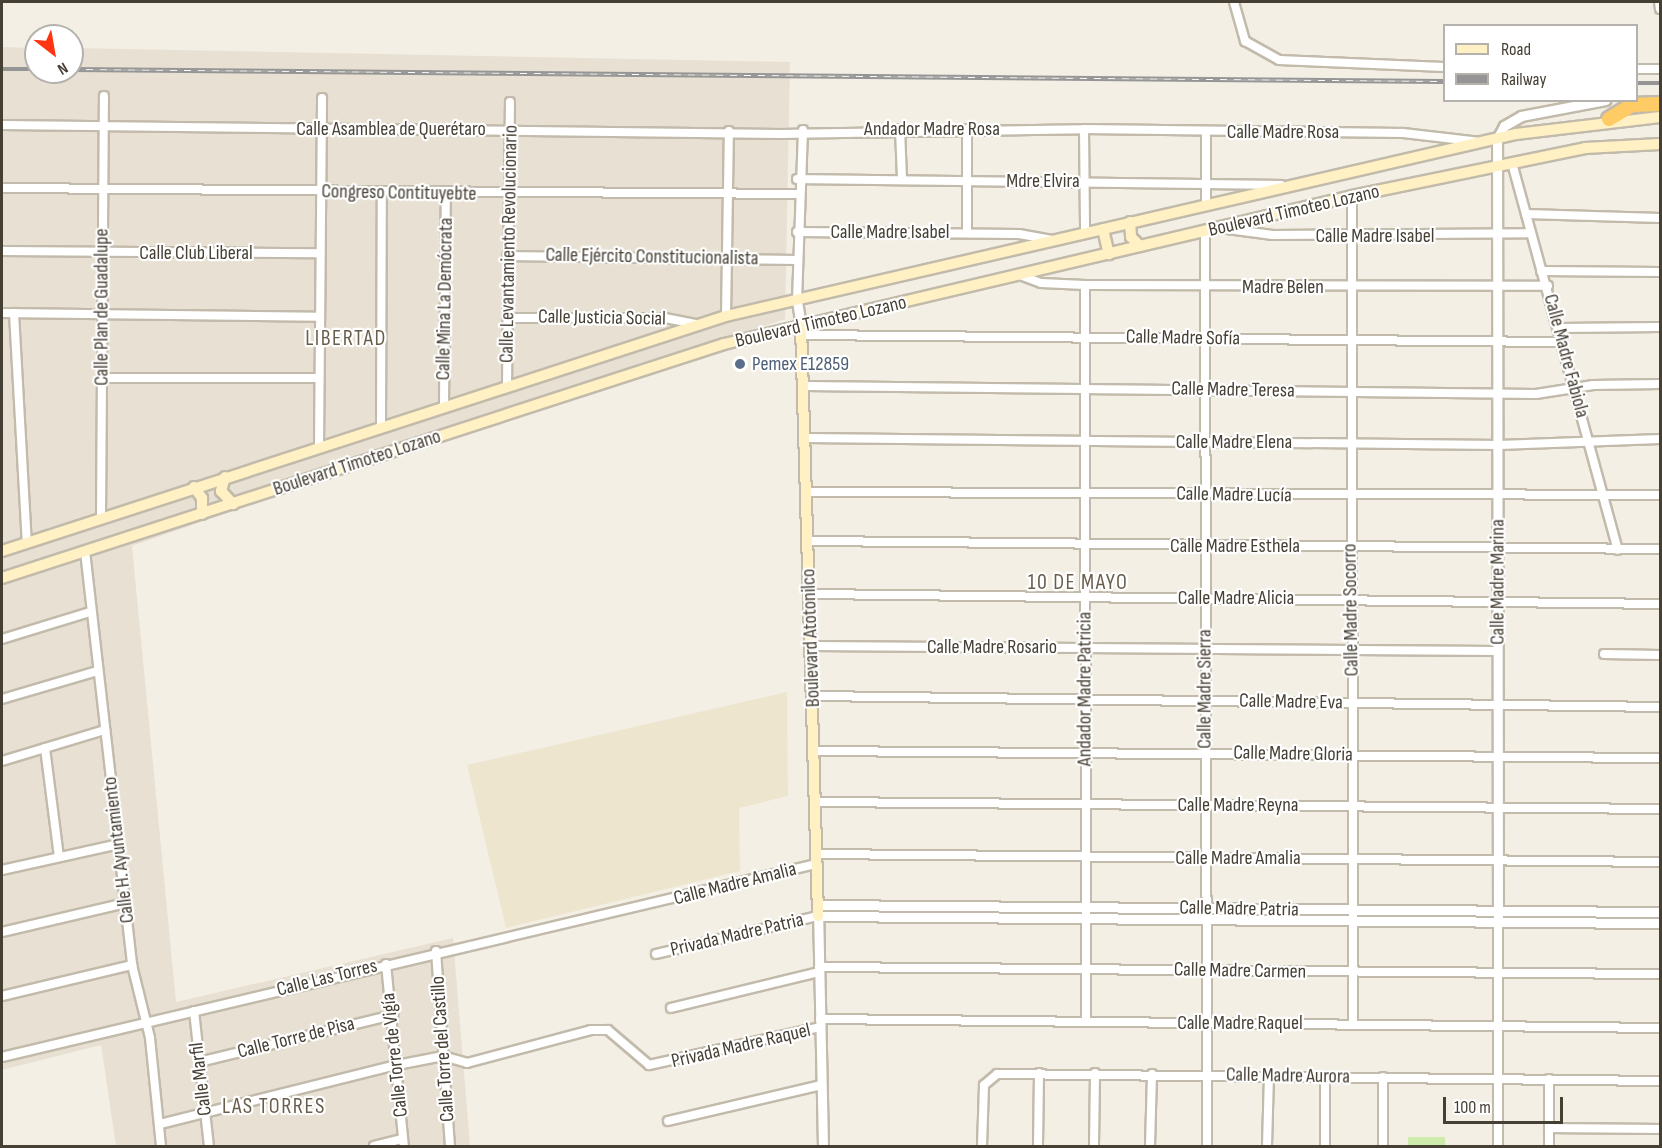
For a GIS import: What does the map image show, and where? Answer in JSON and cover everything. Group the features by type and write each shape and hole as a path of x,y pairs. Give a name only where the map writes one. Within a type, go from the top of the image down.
{"highway":[{"path":"1609,119 1623,107 1659,105"}],"main road":[{"name":"Boulevard Timoteo Lozano","path":"2,551 695,324 1482,142 1609,119"},
{"name":"Boulevard Timoteo Lozano","path":"2,578 701,350 802,330 1020,275 1352,196 1585,148 1660,144"},
{"path":"1130,222 1131,237 1140,246"},
{"path":"1103,229 1109,254"},
{"name":"Boulevard Atotonilco","path":"802,330 813,696 817,751 815,802 818,910"},
{"path":"225,477 221,491 233,504"},
{"path":"194,487 202,498 202,514"}],"street":[{"path":"1234,2 1239,32 1258,51 1294,63 1443,67"},
{"path":"1659,2 1660,9"},
{"path":"1638,69 1660,69"},
{"name":"Calle Plan de Guadalupe","path":"101,518 100,314 104,96"},
{"path":"319,447 318,253 322,98"},
{"path":"1638,99 1659,105"},
{"name":"Calle Levantamiento Revolucionario","path":"507,386 510,102"},
{"path":"1497,139 1504,126 1521,116 1595,102"},
{"name":"Calle Asamblea de Querétaro","path":"2,125 729,131 780,134"},
{"path":"900,129 903,179"},
{"path":"967,232 968,129"},
{"path":"1084,129 1085,232"},
{"name":"Andador Madre Rosa","path":"780,134 803,130 1084,129"},
{"name":"Calle Madre Rosa","path":"1084,129 1403,133 1482,142"},
{"name":"Boulevard Atotonilco","path":"802,330 797,301 797,179 803,130"},
{"path":"726,316 729,131"},
{"path":"1206,132 1206,205"},
{"name":"Calle Madre Marina","path":"1497,139 1498,1146"},
{"name":"Calle Madre Fabiola","path":"1512,163 1541,271 1548,286 1560,328 1573,387 1618,550"},
{"name":"Mdre Elvira","path":"797,179 1206,181 1288,186"},
{"name":"Congreso Contituyebte","path":"2,188 728,196 797,194"},
{"path":"381,426 382,192"},
{"name":"Calle Mina La Demócrata","path":"444,405 446,193"},
{"name":"Calle Madre Socorro","path":"1352,196 1351,340 1348,391 1352,496 1350,547 1353,1023"},
{"path":"1526,214 1660,218"},
{"name":"Calle Madre Isabel","path":"1218,228 1254,235 1530,233"},
{"name":"Calle Madre Sierra","path":"1205,231 1207,391 1204,598 1207,1146"},
{"name":"Calle Madre Isabel","path":"797,232 967,232 1054,240"},
{"name":"Calle Club Liberal","path":"2,250 318,253"},
{"name":"Calle Ejército Constitucionalista","path":"507,256 797,260"},
{"path":"1541,271 1660,272"},
{"name":"Madre Belen","path":"1020,275 1041,283 1085,285 1548,286"},
{"name":"Andador Madre Patricia","path":"1085,285 1083,648 1086,752 1084,857 1086,1022"},
{"path":"2,313 318,317"},
{"path":"14,313 27,542"},
{"name":"Calle Justicia Social","path":"507,318 665,318 695,324"},
{"path":"1560,328 1660,327"},
{"name":"Calle Madre Sofía","path":"802,330 1206,339 1563,342"},
{"path":"101,378 318,378"},
{"name":"Calle Madre Teresa","path":"805,386 1085,387 1207,391 1546,394 1573,387 1660,384"},
{"name":"Calle Madre Elena","path":"806,438 1498,445 1589,444 1660,439"},
{"name":"Calle Madre Lucía","path":"807,492 1498,498 1660,495"},
{"name":"Calle Madre Esthela","path":"808,541 1660,549"},
{"name":"Calle H. Ayuntamiento","path":"85,551 90,612 132,965 146,1022 161,1146"},
{"name":"Calle Madre Alicia","path":"811,594 1085,598 1352,598 1660,604"},
{"path":"2,639 90,612"},
{"name":"Calle Madre Rosario","path":"812,646 1497,651"},
{"path":"1604,654 1660,655"},
{"path":"2,699 97,671"},
{"name":"Calle Madre Eva","path":"813,696 1660,707"},
{"path":"2,761 105,730"},
{"path":"45,748 59,856"},
{"name":"Calle Madre Gloria","path":"817,751 1660,758"},
{"name":"Calle Madre Reyna","path":"815,802 1660,809"},
{"path":"2,870 119,844"},
{"name":"Calle Madre Amalia","path":"653,904 816,859 1084,857 1660,862"},
{"path":"2,932 126,903"},
{"name":"Calle Las Torres","path":"2,1057 436,951 653,904"},
{"name":"Boulevard Atotonilco","path":"818,910 823,1146"},
{"name":"Calle Madre Patria","path":"818,910 1352,916 1498,922 1660,923"},
{"name":"Privada Madre Patria","path":"656,954 818,910"},
{"name":"Calle Madre Patria","path":"1352,916 1498,911 1660,912"},
{"name":"Calle Torre del Castillo","path":"436,951 450,1146"},
{"name":"Calle Torre de Vigía","path":"386,964 393,1015 404,1143"},
{"path":"2,996 132,965"},
{"name":"Calle Madre Carmen","path":"671,1008 819,970 1085,968 1660,974"},
{"name":"Calle Marfil","path":"194,1011 209,1146"},
{"name":"Calle Torre de Pisa","path":"199,1062 393,1015"},
{"name":"Privada Madre Raquel","path":"443,1056 467,1063 603,1028 644,1063 662,1064 820,1023"},
{"name":"Calle Madre Raquel","path":"820,1023 1353,1023 1660,1028"},
{"path":"160,1124 397,1065 443,1056"},
{"path":"1038,1146 1039,1073"},
{"path":"1094,1146 1095,1073"},
{"name":"Calle Madre Aurora","path":"982,1146 986,1080 997,1074 1095,1073 1660,1082"},
{"path":"1150,1146 1152,1074"},
{"path":"1267,1146 1269,1076"},
{"path":"1325,1146 1326,1076"},
{"path":"1383,1077 1383,1146"},
{"path":"1549,1079 1549,1146"},
{"path":"668,1121 822,1084"},
{"path":"1549,1128 1660,1129"},
{"path":"374,1146 404,1143"}],"shaded area":[{"path":"2,47 24,48 24,84 84,84 84,48 790,62 785,319 132,546 176,1002 453,938 470,1146 116,1146 101,1045 2,1070"},
{"path":"787,692 788,796 739,808 740,871 506,928 467,765"}],"green space":[{"path":"1408,1137 1445,1137 1445,1146 1408,1146"}],"railway":[{"path":"2,69 24,69"},
{"path":"84,69 1443,81"},
{"path":"1638,83 1660,83"}],"place":[{"name":"Pemex E12859","path":"740,364"}],"district":[{"name":"LIBERTAD","path":"346,339"},
{"name":"10 DE MAYO","path":"1078,583"},
{"name":"LAS TORRES","path":"274,1107"}]}
